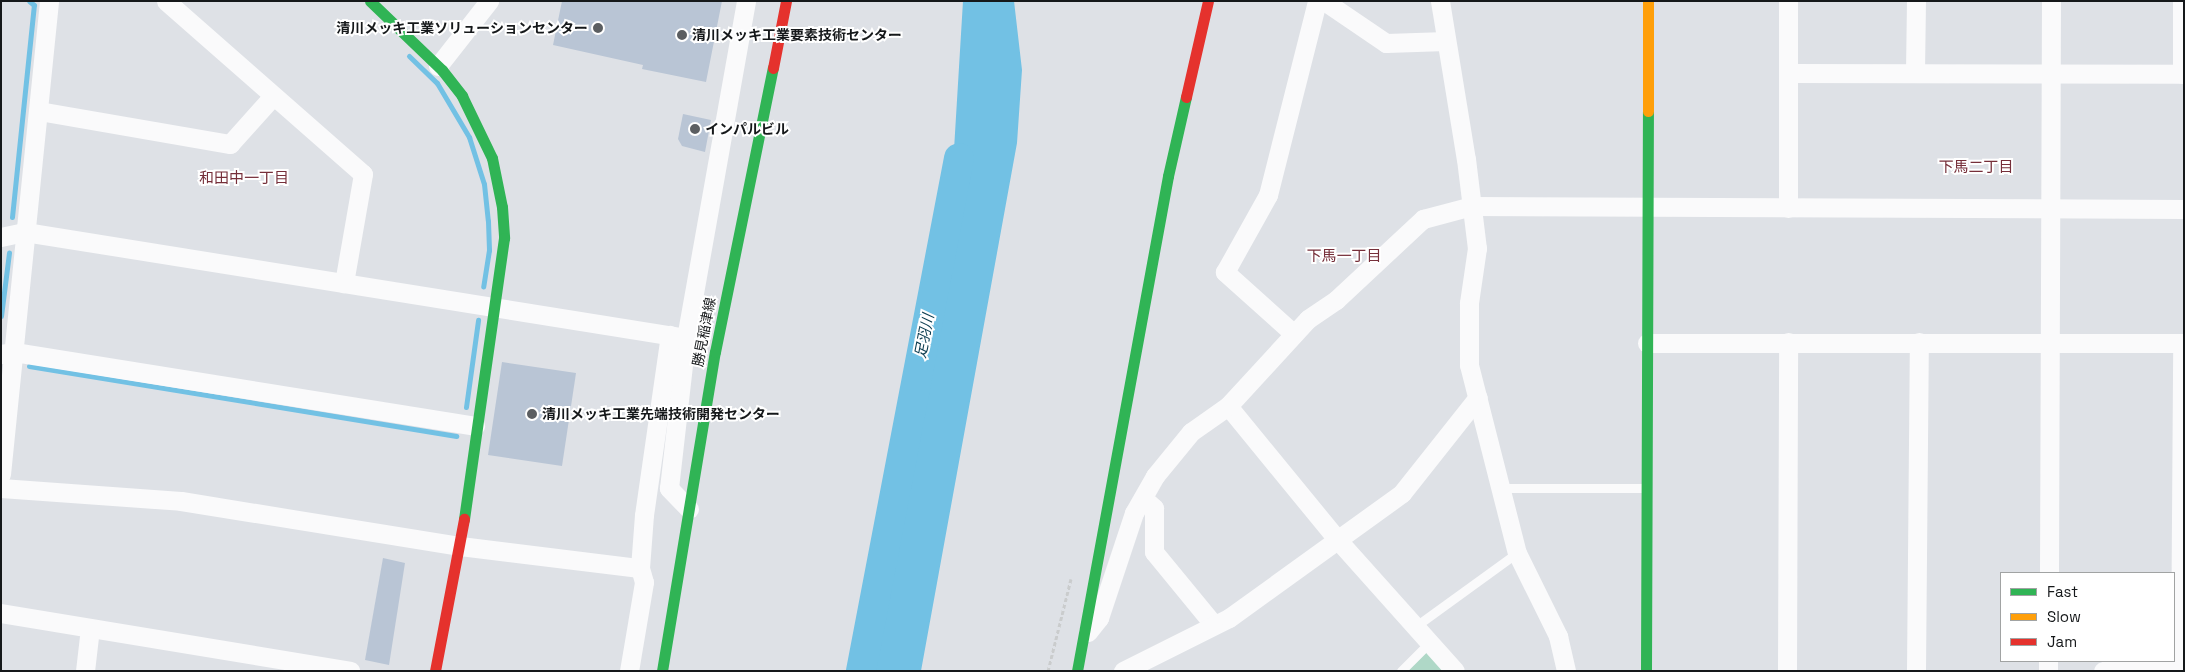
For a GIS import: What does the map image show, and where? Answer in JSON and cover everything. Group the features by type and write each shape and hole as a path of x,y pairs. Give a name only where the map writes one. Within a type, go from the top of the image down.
{"street":[{"path":"1,474 8,353 25,232 49,1"},
{"path":"166,1 363,174 344,283"},
{"path":"370,1 438,66 462,96 481,130 498,180 504,238 475,426 460,546 435,671"},
{"path":"438,66 489,1"},
{"path":"629,671 644,582 640,568 644,515 746,1"},
{"name":"勝見稲津線","path":"662,671 715,352 786,1"},
{"path":"1077,671 1166,186 1208,1"},
{"path":"1294,334 1225,272 1268,195 1317,1"},
{"path":"1324,1 1386,43 1446,41"},
{"path":"1440,1 1477,248 1467,337 1478,397 1517,553 1558,636 1566,671"},
{"path":"1646,671 1649,207 1648,1"},
{"path":"1788,1 1788,208"},
{"path":"1915,72 1916,1"},
{"path":"2049,572 2051,1"},
{"path":"1788,73 2051,72 2183,74 2182,1"},
{"path":"39,111 230,144 273,96"},
{"path":"1083,639 1099,618 1134,513 1155,476 1191,432 1228,406 1294,334 1423,219 1472,206 2184,208"},
{"path":"1,237 25,232 678,336"},
{"path":"678,336 670,488 689,510"},
{"path":"1647,343 2050,341 2183,343 2182,662 2103,671"},
{"path":"1787,671 1788,342"},
{"path":"1916,671 1919,342"},
{"path":"8,353 475,426"},
{"path":"1123,671 1229,618 1336,538 1402,493 1478,397"},
{"path":"1228,406 1336,538 1456,671"},
{"path":"1,488 182,501 460,546 640,568"},
{"path":"1143,498 1154,508 1154,552 1214,625"},
{"path":"1,613 90,628 255,663 350,671"},
{"path":"84,671 90,628"}],"lane":[{"path":"1500,488 1646,488"},
{"path":"1416,626 1517,553"},
{"path":"1401,671 1430,642"}],"green space":[{"path":"1431,647 1451,671 1404,671"}],"water":[{"path":"963,1 1014,1 1022,70 1017,143 921,671 863,671 951,199"}],"building":[{"path":"562,1 722,1 706,82 642,69 643,65 553,45"},
{"name":"インパルビル","path":"683,114 711,120 705,152 682,146 678,139"},
{"name":"清川メッキ工業先端技術開発センター","path":"502,362 576,373 562,466 488,455"},
{"path":"383,558 405,563 389,665 365,660"}],"waterway":[{"path":"12,217 34,5 29,1"},
{"path":"409,56 437,83 469,137 484,184 488,221 489,250 483,287"},
{"name":"足羽川","path":"861,671 959,158"},
{"path":"1,316 9,253"},
{"path":"466,407 478,320"},
{"path":"29,366 456,436"}],"traffic: fast":[{"path":"370,1 442,70 462,96 492,158 502,207 504,238 464,519"},
{"path":"662,671 715,352 773,68"},
{"path":"1077,671 1168,176 1186,97"},
{"path":"1646,671 1648,111"}],"traffic: slow":[{"path":"1648,1 1648,111"}],"traffic: jam":[{"path":"773,68 786,1"},
{"path":"1186,97 1208,1"},
{"path":"435,671 464,519"}],"place":[{"name":"清川メッキ工業ソリューションセンター","path":"598,28"},
{"name":"清川メッキ工業要素技術センター","path":"682,35"},
{"name":"インパルビル","path":"695,129"},
{"name":"清川メッキ工業先端技術開発センター","path":"532,414"}],"district":[{"name":"下馬二丁目","path":"1976,167"},
{"name":"和田中一丁目","path":"244,178"},
{"name":"下馬一丁目","path":"1344,256"}]}
